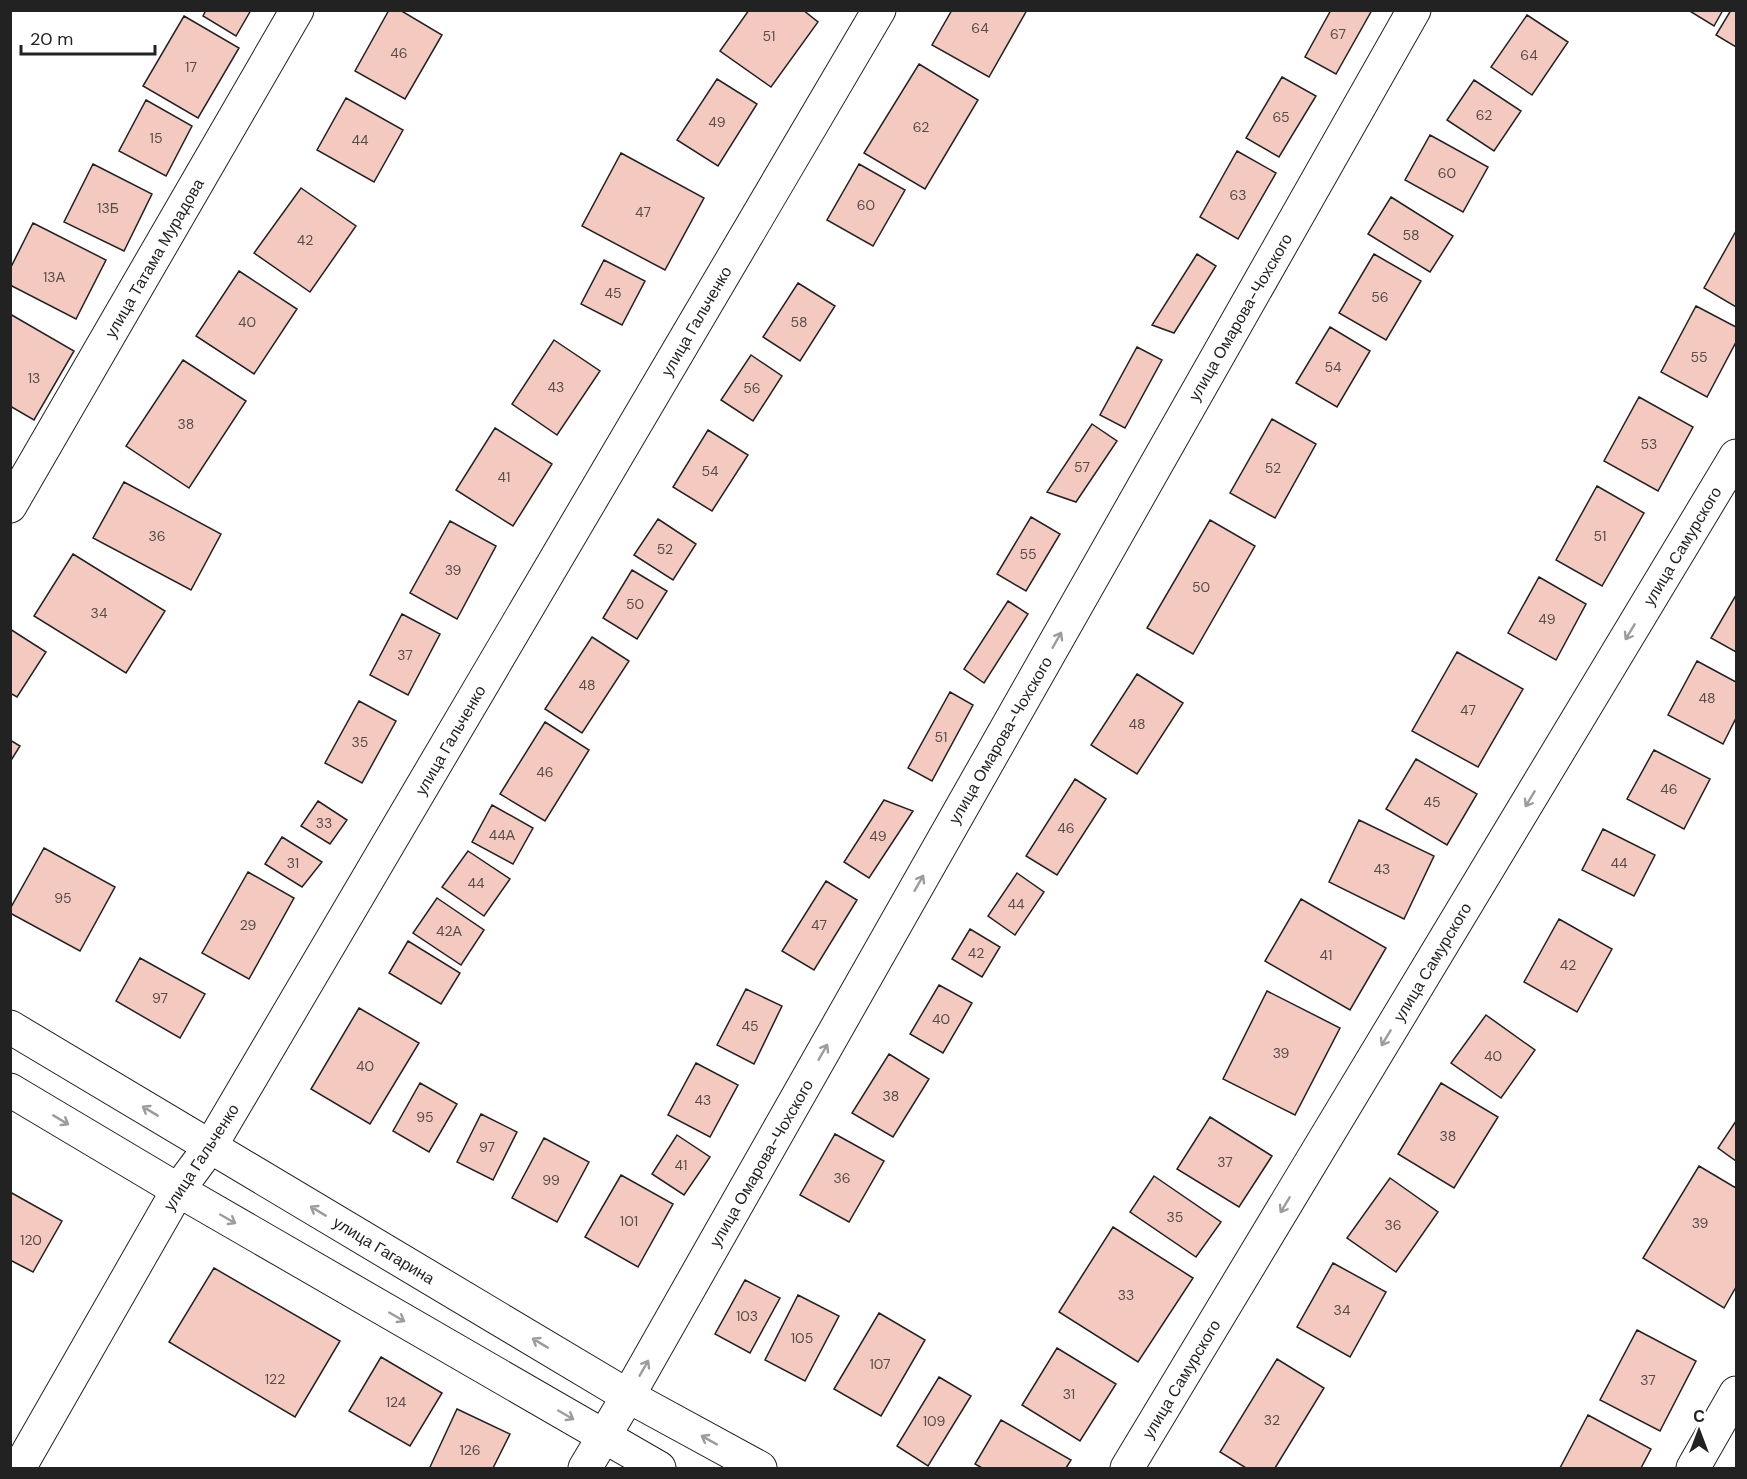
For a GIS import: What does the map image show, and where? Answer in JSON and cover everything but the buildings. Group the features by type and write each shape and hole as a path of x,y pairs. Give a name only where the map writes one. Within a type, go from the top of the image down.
{"street":[{"name":"улица Татама Мурадова","path":"10,506 297,10"},
{"name":"улица Гальченко","path":"19,1468 178,1190 210,1147 879,10"},
{"name":"улица Омарова-Чохского","path":"585,1468 1414,10"},
{"name":"улица Самурского","path":"1127,1468 1737,456"},
{"name":"улица Гагарина","path":"10,1027 628,1396 760,1468"},
{"path":"10,1090 178,1190 659,1468"},
{"path":"1693,1468 1737,1392"}]}
